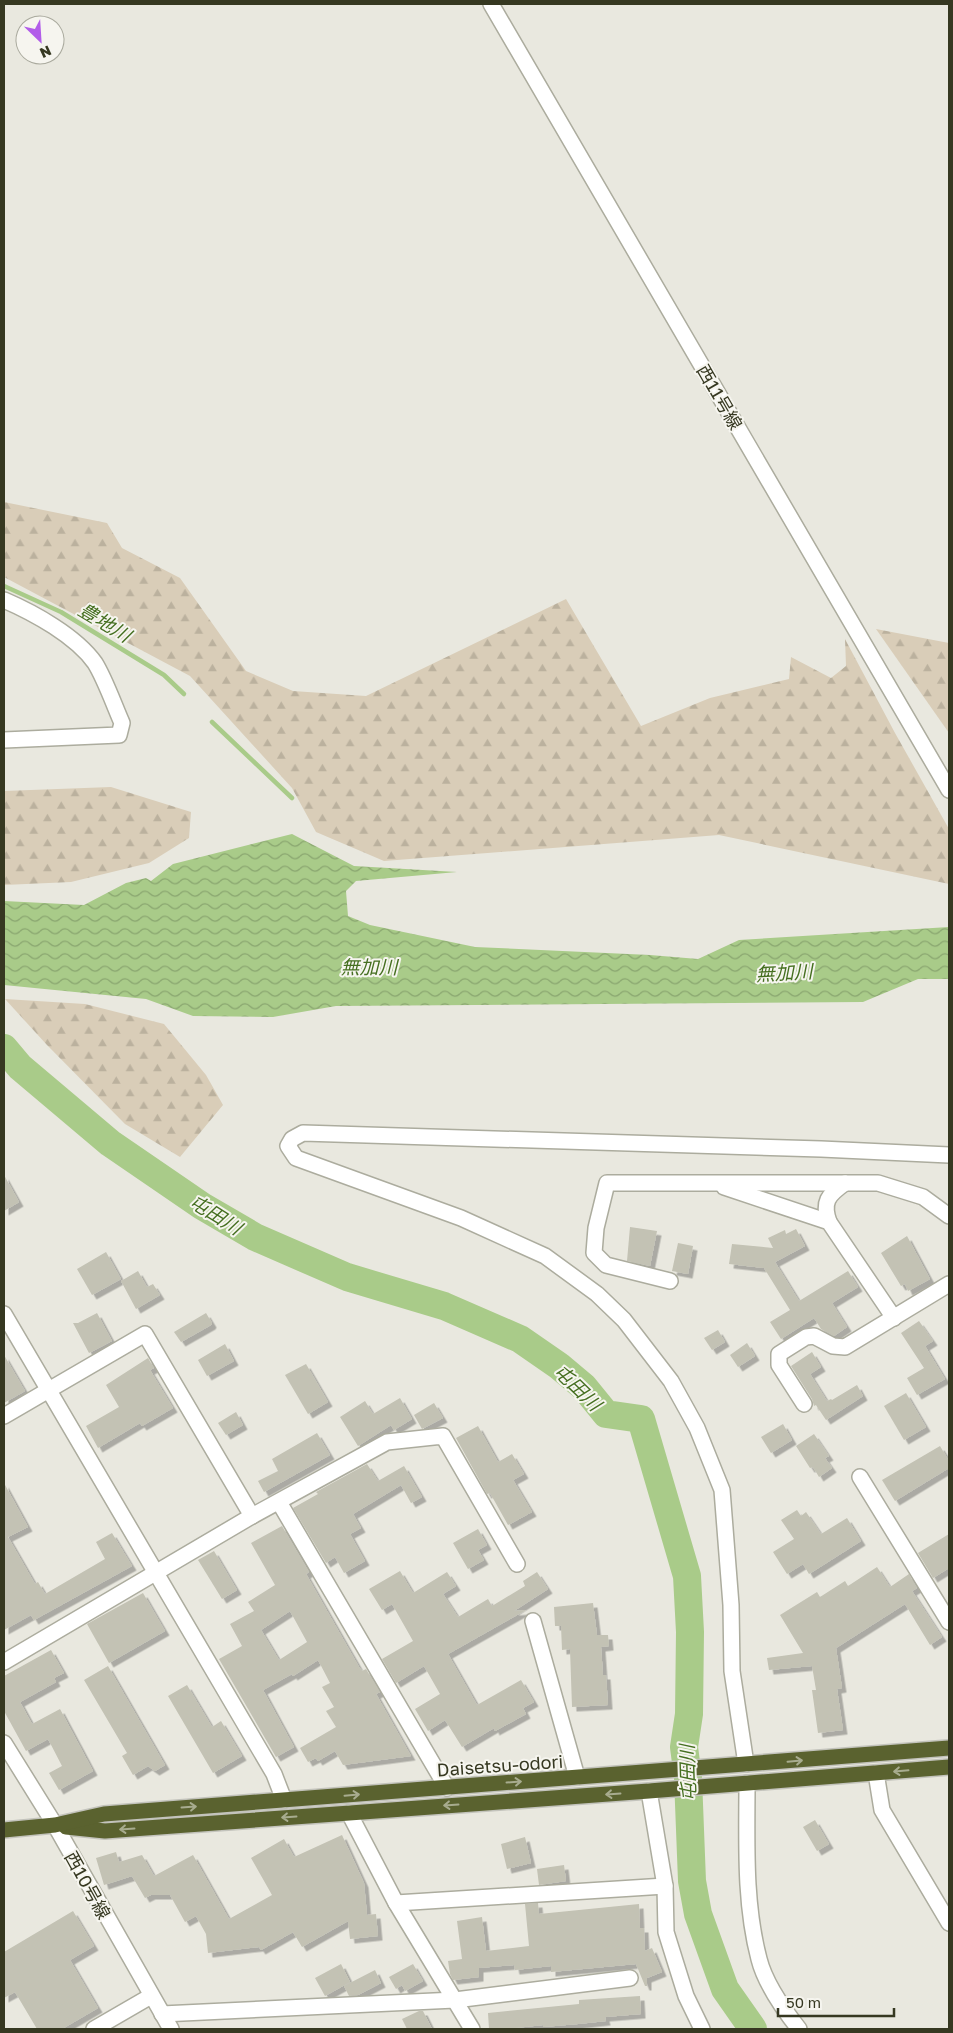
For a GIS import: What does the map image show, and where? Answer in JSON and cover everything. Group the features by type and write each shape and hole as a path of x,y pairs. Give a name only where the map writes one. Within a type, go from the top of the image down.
{"highway":[{"name":"Daisetsu-odori","path":"4,1830 55,1826 104,1814 949,1748"},
{"name":"Daisetsu-odori","path":"55,1826 105,1831 656,1791 949,1767"}],"street":[{"name":"西11号線","path":"491,4 949,790"},
{"path":"4,600 44,620 75,642 95,663 122,723 119,735 4,740"},
{"path":"739,1765 732,1671 731,1605 722,1490 697,1428 671,1381 611,1306 598,1294 545,1256 462,1218 296,1158 288,1146 292,1139 303,1134 821,1149 949,1155"},
{"path":"670,1281 606,1265 594,1253 596,1228 607,1183 878,1183 923,1197 949,1216"},
{"path":"712,1183 829,1222"},
{"path":"845,1183 832,1192 827,1200 825,1211 829,1222 894,1318"},
{"path":"804,1404 778,1365 779,1354 806,1336 814,1336 833,1346 845,1347 949,1284"},
{"path":"4,1314 274,1774 284,1800"},
{"path":"4,1416 145,1334 252,1516"},
{"path":"4,1662 252,1516 387,1442 443,1436 516,1564"},
{"path":"860,1477 949,1622"},
{"path":"279,1502 447,1788"},
{"path":"533,1621 577,1778"},
{"name":"西10号線","path":"4,1743 55,1826 170,2029"},
{"path":"876,1773 882,1810 949,1922"},
{"path":"740,1784 747,1895 759,1961 778,2000 799,2029"},
{"path":"656,1791 665,1886 666,1932 686,1996 702,2029"},
{"path":"349,1813 396,1903 472,2029"},
{"path":"396,1903 665,1886"},
{"path":"162,2014 455,2000 630,1978"},
{"path":"94,2029 151,1996"}],"green space":[{"path":"4,502 107,523 122,548 180,578 246,671 293,691 366,696 566,599 641,726 710,698 789,679 791,657 831,678 846,666 845,639 949,829 949,884 719,835 384,861 316,832 292,788 190,676 4,577"},
{"path":"876,629 949,643 949,733"},
{"path":"111,787 191,812 189,838 149,863 71,882 4,885 4,791"},
{"path":"5,999 85,1004 164,1024 206,1075 223,1105 180,1157 125,1124 47,1045"}],"water":[{"name":"無加川","path":"292,834 354,866 457,872 356,881 346,891 348,916 370,925 475,947 698,959 739,940 949,927 949,979 918,979 863,1002 336,1006 273,1017 193,1016 146,999 4,985 4,901 84,905 126,883 146,878 151,881 173,864"}],"building":[{"path":"4,1175 19,1202 4,1211"},
{"path":"630,1227 657,1231 650,1266 627,1261"},
{"path":"796,1229 805,1246 775,1262 799,1301 848,1271 858,1287 832,1303 847,1327 834,1336 821,1329 814,1318 781,1339 770,1322 790,1310 764,1268 729,1264 732,1244 773,1248 768,1238 785,1230 786,1234"},
{"path":"907,1236 930,1279 908,1291 905,1284 901,1286 881,1253"},
{"path":"678,1243 693,1246 688,1274 672,1271"},
{"path":"106,1252 121,1279 92,1295 77,1269"},
{"path":"138,1271 147,1287 153,1284 160,1295 136,1309 121,1281"},
{"path":"97,1313 112,1341 89,1353 73,1323 78,1323"},
{"path":"206,1313 212,1323 211,1325 181,1342 174,1332"},
{"path":"919,1321 933,1341 925,1346 945,1379 917,1395 907,1378 924,1368 901,1333"},
{"path":"718,1330 725,1342 712,1350 704,1338"},
{"path":"747,1343 755,1356 738,1367 730,1355"},
{"path":"225,1344 234,1361 207,1376 198,1360"},
{"path":"812,1352 821,1367 810,1374 827,1401 857,1385 863,1396 826,1420 816,1405 814,1406 812,1399 791,1366"},
{"path":"4,1355 25,1391 4,1403"},
{"path":"148,1358 154,1368 150,1370 173,1408 142,1426 140,1423 98,1448 86,1426 119,1407 106,1385"},
{"path":"306,1364 328,1402 308,1414 285,1375"},
{"path":"906,1393 926,1427 904,1440 884,1406"},
{"path":"400,1398 412,1419 394,1430 391,1425 358,1446 340,1417 365,1401 373,1414"},
{"path":"434,1403 443,1418 422,1429 414,1415"},
{"path":"236,1412 243,1425 226,1435 218,1423"},
{"path":"783,1424 792,1440 771,1453 761,1437"},
{"path":"478,1426 498,1462 512,1454 524,1474 513,1480 532,1512 508,1525 490,1493 487,1494 456,1438"},
{"path":"317,1433 330,1455 264,1492 258,1481 278,1471 272,1459"},
{"path":"814,1434 829,1456 825,1458 832,1468 819,1477 813,1467 810,1468 796,1446"},
{"path":"940,1446 949,1461 949,1468 895,1501 882,1480"},
{"path":"367,1464 378,1481 404,1466 422,1497 411,1503 401,1485 353,1514 361,1528 350,1534 365,1561 344,1573 335,1557 326,1563 293,1508 318,1494 316,1492"},
{"path":"4,1483 28,1527 8,1537 35,1584 38,1582 45,1594 105,1559 96,1542 112,1533 132,1566 34,1620 31,1615 4,1630"},
{"path":"797,1510 801,1516 806,1512 821,1534 847,1518 861,1541 809,1574 803,1564 787,1574 773,1552 794,1539 781,1520"},
{"path":"282,1526 309,1572 306,1574 359,1667 362,1671 366,1669 380,1692 376,1694 411,1756 343,1765 335,1751 318,1761 316,1758 308,1762 300,1748 336,1727 326,1711 334,1707 322,1687 330,1683 318,1660 293,1676 292,1674 263,1690 294,1747 276,1757 219,1659 242,1646 230,1624 254,1611 248,1602 275,1585 251,1543","holes":["290,1611 307,1642 279,1660 261,1630"]},
{"path":"478,1529 487,1545 478,1550 484,1560 468,1569 453,1543"},
{"path":"949,1534 949,1568 933,1578 918,1553"},
{"path":"214,1551 237,1590 222,1599 198,1560"},
{"path":"877,1567 890,1587 909,1574 917,1588 912,1591 942,1637 930,1645 905,1604 836,1648 842,1688 837,1689 843,1730 818,1733 812,1690 816,1690 812,1666 769,1670 767,1658 803,1653 780,1615 817,1592 820,1597 845,1581 848,1586"},
{"path":"400,1571 413,1593 447,1572 456,1586 443,1594 458,1617 488,1599 492,1606 525,1586 523,1581 537,1572 548,1589 514,1611 526,1610 448,1654 477,1705 521,1680 534,1702 523,1708 526,1714 495,1731 494,1728 462,1747 445,1720 428,1731 415,1709 440,1694 424,1666 396,1683 382,1659 413,1641 392,1604 382,1610 369,1589"},
{"path":"143,1593 165,1631 109,1663 87,1624"},
{"path":"593,1603 597,1635 608,1635 609,1646 601,1647 603,1675 606,1675 608,1705 572,1707 570,1649 562,1650 561,1626 555,1626 554,1607"},
{"path":"51,1650 64,1673 54,1678 56,1682 20,1702 32,1724 60,1709 93,1771 59,1790 49,1773 62,1766 48,1739 26,1751 4,1711 4,1676"},
{"path":"108,1666 165,1765 155,1771 148,1766 133,1775 122,1756 127,1753 84,1680"},
{"path":"187,1685 212,1727 221,1721 242,1756 213,1773 168,1696"},
{"path":"815,1820 829,1844 817,1851 803,1827"},
{"path":"342,1835 364,1883 367,1915 376,1914 378,1936 350,1939 348,1921 302,1947 293,1932 261,1950 259,1947 208,1953 206,1934 196,1916 185,1922 170,1895 151,1895 145,1898 132,1876 104,1885 96,1858 116,1852 119,1862 142,1855 154,1876 193,1855 229,1919 272,1895 251,1858 284,1839 294,1857"},
{"path":"525,1837 531,1863 507,1869 501,1844"},
{"path":"564,1865 566,1881 539,1885 537,1869"},
{"path":"538,1903 539,1914 639,1904 640,1928 644,1928 645,1951 652,1948 662,1972 647,1978 647,1986 645,1986 636,1964 551,1972 551,1966 515,1970 514,1965 479,1968 479,1977 453,1980 448,1961 462,1959 457,1921 482,1917 486,1951 529,1946 525,1904"},
{"path":"73,1911 94,1946 70,1960 98,2008 62,2029 37,2029 15,1992 4,1998 4,1952"},
{"path":"341,1964 350,1982 325,1996 315,1978"},
{"path":"413,1964 423,1981 405,1991 402,1985 396,1989 389,1977"},
{"path":"375,1970 381,1983 358,1995 349,1996 344,1986"},
{"path":"640,1996 641,2014 605,2017 606,2021 578,2024 489,2029 488,2013 579,2004 579,2000"},
{"path":"423,2011 432,2029 407,2029 402,2019"}],"waterway":[{"name":"豊地川","path":"4,586 61,612 164,675 184,694"},
{"name":"豊地川","path":"212,722 292,798"},
{"name":"屯田川","path":"4,1048 20,1067 110,1143 202,1206 255,1237 347,1277 444,1306 520,1339 559,1366 584,1387 606,1414 641,1419 687,1576 690,1632 689,1714 684,1747 688,1778 692,1881 698,1914 725,1989 753,2029"}]}
